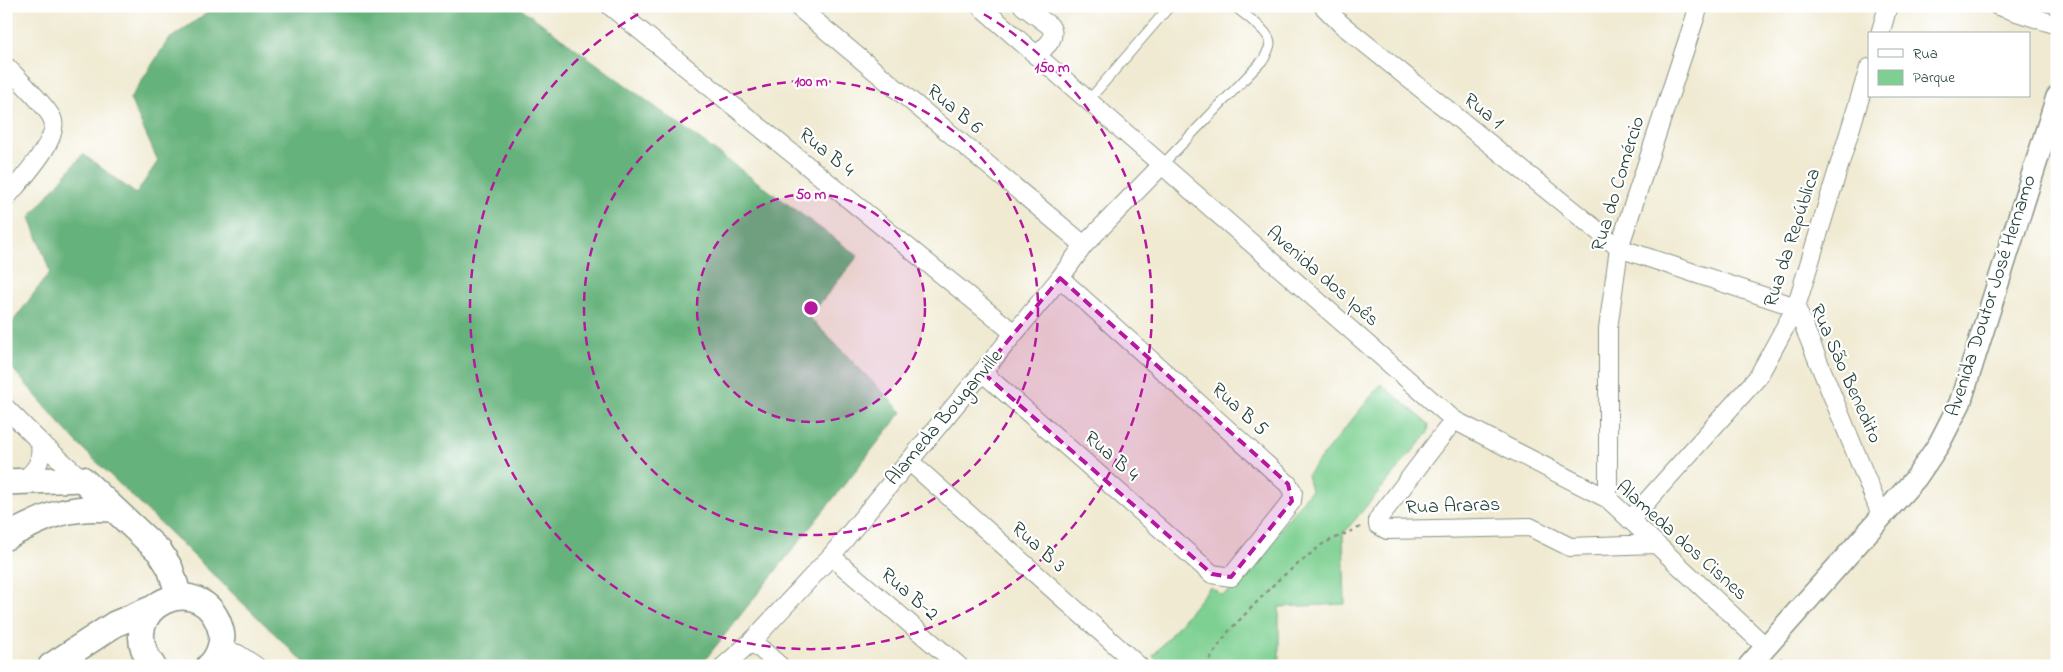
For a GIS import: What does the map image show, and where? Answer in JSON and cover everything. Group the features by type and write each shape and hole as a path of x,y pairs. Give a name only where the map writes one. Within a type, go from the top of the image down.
{"main road":[{"path":"15,481 82,479 160,552 170,568 179,596"},
{"path":"6,537 35,522 66,510 87,507 112,509"},
{"path":"51,666 116,624 151,610 164,600 179,596 195,598 209,607 218,619 222,635 215,657"},
{"path":"148,657 140,639 142,623 151,610"},
{"path":"90,641 122,640 148,657"}],"street":[{"name":"Rua B 4","path":"610,6 1014,333"},
{"name":"Rua B 6","path":"796,6 1084,246"},
{"path":"980,6 1161,166"},
{"path":"1023,6 1050,26 1053,31 1052,39 1036,56"},
{"name":"Rua 1","path":"1323,6 1340,15 1619,248"},
{"name":"Rua do Comércio","path":"1608,499 1608,329 1619,248 1699,6"},
{"path":"1881,32 1888,6"},
{"path":"1998,6 2057,25"},
{"path":"6,66 49,113 54,125 50,142 6,198"},
{"name":"Rua da República","path":"1630,520 1758,377 1796,308 1868,71"},
{"name":"Avenida Doutor José Hernamo","path":"1749,666 1916,478 1940,444 1960,403 2057,97"},
{"name":"Alameda Bouganville","path":"724,666 752,641 831,556 1060,278 1084,246 1161,166"},
{"name":"Avenida dos Ipês","path":"1161,166 1454,420"},
{"name":"Rua São Benedito","path":"1619,248 1796,308 1882,517"},
{"name":"Rua B 5","path":"1060,278 1288,484 1293,492 1292,501 1231,577 1212,574"},
{"name":"Rua B 4","path":"982,372 1212,574"},
{"path":"6,408 40,442 82,479"},
{"name":"Alameda dos Cisnes","path":"1454,420 1608,499 1766,647"},
{"name":"Rua Araras","path":"1454,420 1378,519 1378,526 1387,530 1530,527 1570,547 1656,544"},
{"path":"15,481 38,467 40,442"},
{"name":"Rua B 3","path":"909,461 1139,666"},
{"name":"Rua B-2","path":"831,556 959,666"},
{"path":"752,641 780,666"},
{"path":"215,657 238,654 256,666"}],"lane":[{"path":"1088,101 1170,6"},
{"path":"1161,166 1264,59 1268,51 1270,43 1267,33 1234,6"}],"path":[{"path":"1205,666 1228,632 1277,581 1324,543 1378,519"}],"highlighted area":[{"path":"1060,278 1288,484 1292,501 1231,577 1212,574 982,372"}],"green space":[{"path":"217,6 518,6 858,256 809,317 902,412 700,666 308,666 76,442 6,361 6,331 50,272 30,217 83,154 136,194 158,161 130,99 168,40"},
{"path":"1381,384 1429,424 1428,433 1343,534 1345,604 1279,607 1279,665 1161,666 1153,656 1210,587 1222,595 1229,592 1311,490 1307,475"}]}
